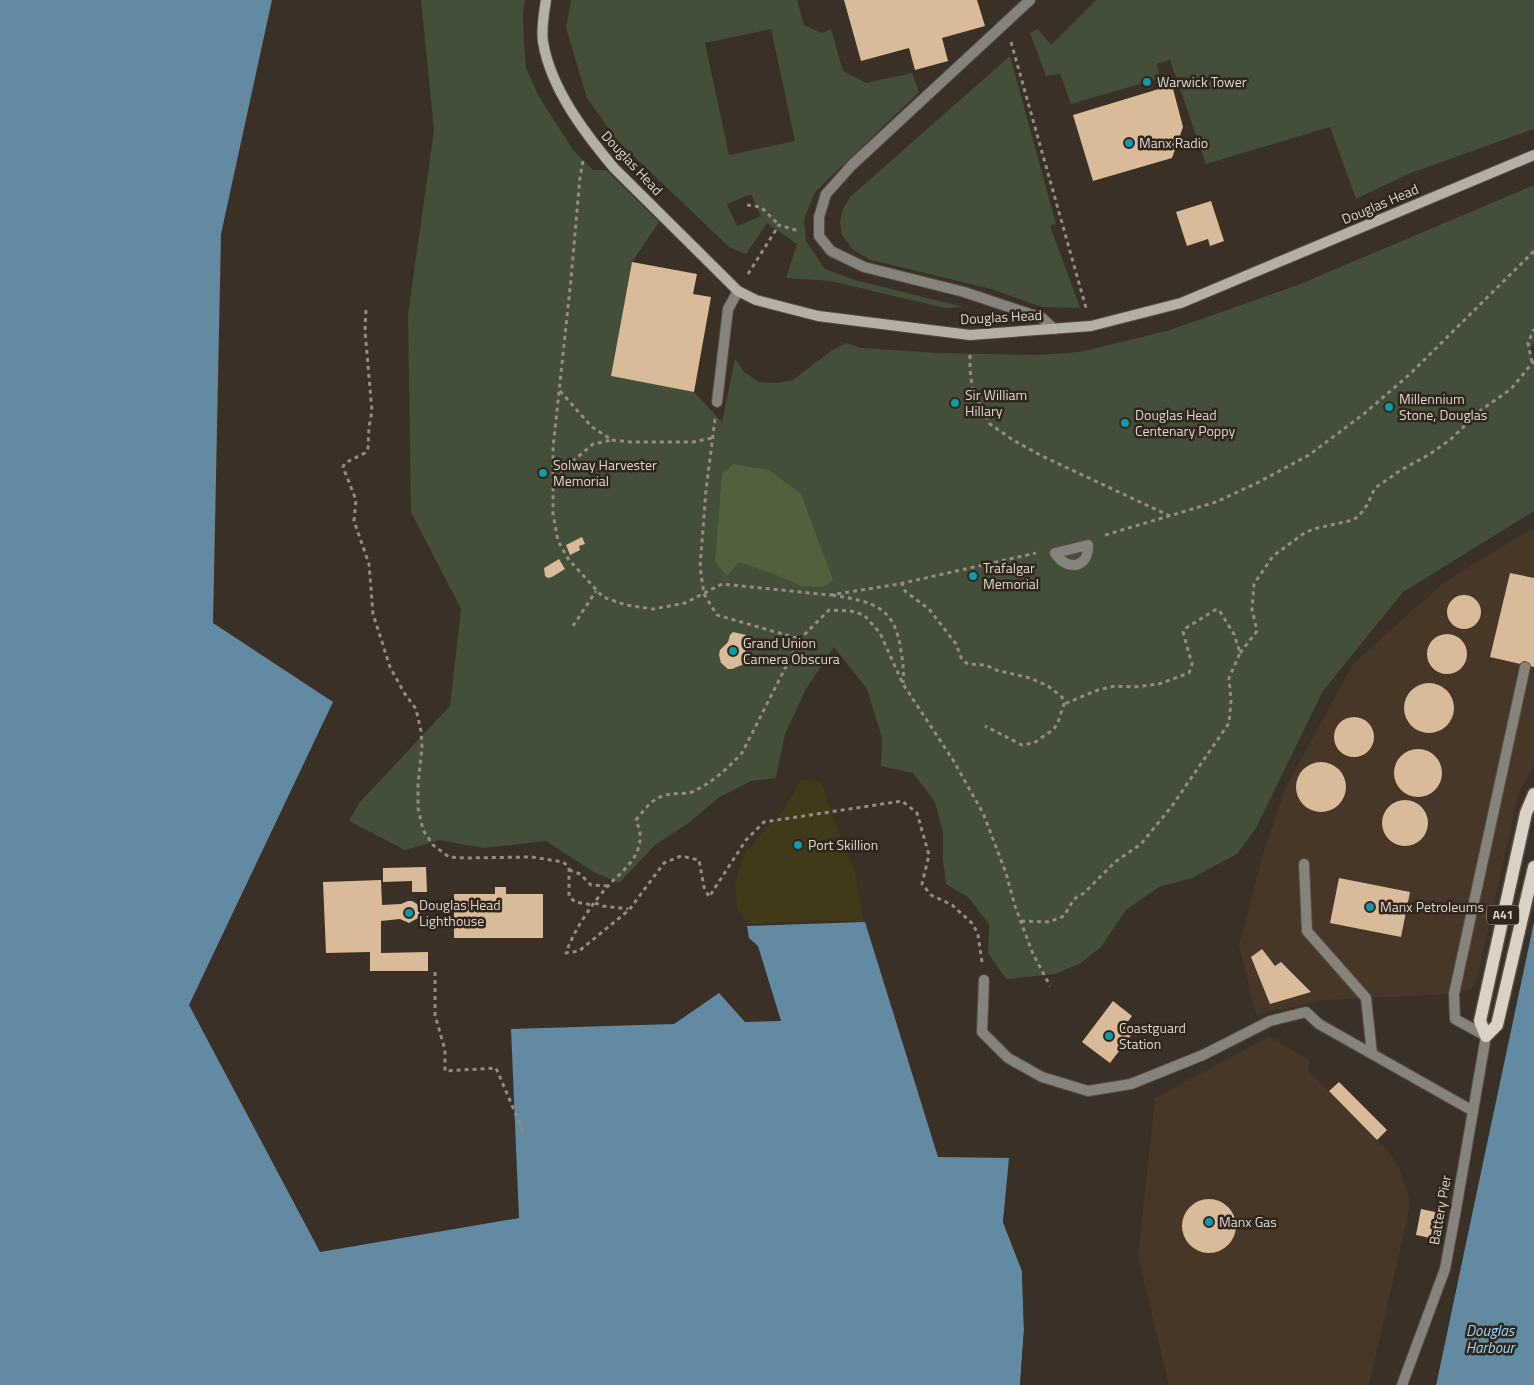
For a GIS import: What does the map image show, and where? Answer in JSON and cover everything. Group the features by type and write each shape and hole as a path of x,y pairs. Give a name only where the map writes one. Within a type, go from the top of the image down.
{"main road":[{"name":"Douglas Head","path":"546,0 543,41 550,65 566,104 595,146 614,168 738,291 756,300 818,316 970,335 1091,326 1180,303 1534,155"},
{"name":"Battery Pier","path":"1534,794 1526,813 1480,1021 1486,1036 1497,1025 1534,867"}],"street":[{"path":"1030,0 852,165 826,194 819,218 819,236 831,251 864,267 964,292 1042,318 1054,329"},
{"path":"717,402 728,309 738,291"},
{"path":"1486,1036 1454,1019 1454,994 1524,667"},
{"path":"1304,864 1307,931 1366,998 1372,1054"},
{"path":"984,980 982,1032 1008,1058 1034,1073 1088,1090 1131,1084 1203,1055 1270,1021 1306,1012 1319,1024 1473,1111"},
{"name":"Battery Pier","path":"1402,1385 1444,1269 1486,1036"}],"path":[{"path":"1006,22 1091,326"},
{"path":"595,146 585,155 580,177 553,448 553,514 558,541 569,560 596,591 603,597 626,605 653,609 685,603 722,584 830,595 866,601 885,612 895,624 904,673 903,684"},
{"path":"747,205 761,207 779,225 819,236"},
{"path":"750,270 779,225"},
{"path":"1098,537 1216,502 1257,483 1309,455 1365,413 1410,374 1534,251"},
{"path":"366,310 365,331 372,411 368,448 364,453 345,463 343,467 356,500 354,521 369,564 373,614 390,667 416,709 421,730 422,747 418,784 418,808 423,830 433,845 449,856 466,858 514,856 550,858 563,862 569,867 569,896 575,902 629,910"},
{"path":"1021,921 1049,922 1064,916 1074,899 1084,893 1115,862 1141,844 1172,806 1229,723 1231,701 1229,678 1240,653 1257,631 1252,609 1254,584 1273,556 1313,529 1353,520 1359,516 1375,488 1451,439 1481,410 1511,389 1533,362 1528,343 1534,329"},
{"path":"970,351 973,392 990,424 1012,440 1034,452 1170,516"},
{"path":"559,390 592,426 612,440"},
{"path":"717,402 706,490 700,567 704,594 717,615 800,639"},
{"path":"553,478 593,444 612,440 632,442 693,442 712,438"},
{"path":"830,595 902,582 1043,551"},
{"path":"902,582 906,592 930,609 956,644 962,660 968,664 986,665 996,670 1035,680 1048,686 1062,697 1064,704 1054,729 1034,743 1022,746 984,726"},
{"path":"573,626 596,591"},
{"path":"984,980 978,935 973,924 952,905 931,894 922,884 929,854 917,813 902,801 764,822 746,840 709,896 704,887 699,860 681,856 664,863 629,910 578,951 566,953 571,939 594,904 626,868 638,850 641,833 636,820 650,803 664,794 690,793 708,784 731,765 742,753 800,639 829,610 851,610 864,615 880,633 903,684 984,814 1006,873 1021,921 1034,954 1050,986"},
{"path":"1064,704 1098,690 1115,686 1134,688 1159,684 1190,673 1192,664 1183,632 1186,628 1215,610 1219,610 1234,634 1240,653"},
{"path":"569,870 580,874 591,885 608,886"},
{"path":"435,972 435,1015 445,1050 445,1071 496,1068 523,1131"}],"shaded area":[{"path":"1534,527 1534,764 1518,795 1477,979 1471,989 1454,994 1325,1000 1256,1015 1239,945 1263,853 1286,787 1353,664 1443,583"},
{"path":"1270,1036 1310,1061 1309,1071 1389,1152 1399,1168 1408,1195 1410,1206 1369,1385 1169,1385 1138,1257 1155,1098"}],"green space":[{"path":"421,0 525,0 523,12 526,68 538,95 573,150 593,170 606,170 659,222 632,262 611,376 694,392 722,422 735,359 744,372 759,382 777,383 793,380 832,350 847,343 861,348 938,353 1038,355 1080,352 1167,331 1298,285 1534,185 1534,342 1530,350 1534,363 1534,511 1403,592 1323,691 1256,828 1237,854 1192,878 1159,887 1126,910 1101,947 1081,963 1055,974 1006,979 988,953 989,924 968,897 946,884 943,860 943,833 935,802 913,773 881,766 882,738 867,689 834,647 807,687 785,734 776,778 751,781 718,798 690,822 655,845 619,883 594,872 546,841 483,848 440,840 405,850 349,821 359,803 450,706 461,609 411,512 408,315 434,130"},
{"path":"571,0 797,0 804,25 822,33 831,29 843,71 866,83 912,73 919,92 815,192 804,219 806,241 825,269 855,280 964,307 945,308 830,281 786,278 797,244 767,223 746,254 729,247 616,139 587,98 566,28","holes":["771,29 795,141 729,155 705,43","751,194 761,216 737,226 727,204"]},
{"path":"1096,0 1534,0 1534,129 1408,174 1356,199 1330,127 1206,164 1170,60 1157,64 1160,78 1071,104 1060,74 1046,76 1030,33 1038,29 1051,45"},
{"path":"1010,56 1056,224 1050,226 1080,308 1042,307 991,289 871,260 853,250 842,235 840,222 843,209 850,197"},
{"path":"733,464 769,470 801,494 833,580 824,587 801,586 739,562 727,576 715,562 722,474"}],"sand":[{"name":"Port Skillion","path":"801,779 822,782 831,813 855,873 864,922 820,920 749,924 737,909 735,883 744,854 785,808"}],"water":[{"path":"0,0 272,0 221,234 213,623 333,702 189,1005 320,1252 519,1218 511,1029 674,1024 719,993 745,1022 781,1021 758,946 749,938 747,926 865,922 938,1157 1009,1158 1003,1222 1022,1271 1024,1330 1020,1385 0,1385"},
{"name":"Douglas Harbour","path":"1534,922 1534,1385 1436,1385"}],"pier":[{"path":"1011,1156 1006,1222 1025,1270 1027,1330 1022,1385 1020,1385 1024,1330 1022,1271 1003,1222"},
{"path":"1468,1217 1471,1217 1436,1385 1434,1385"}],"building":[{"path":"844,0 977,0 985,26 942,38 948,61 915,70 909,48 861,61"},
{"name":"Manx Radio","path":"1172,85 1183,127 1172,158 1093,181 1073,115"},
{"path":"1211,201 1224,241 1210,246 1208,239 1187,246 1176,212"},
{"path":"632,262 697,274 693,294 711,297 694,392 611,376"},
{"path":"582,537 585,544 579,546 580,550 570,555 566,545"},
{"path":"559,559 565,569 552,577 548,578 545,576 544,568"},
{"path":"1510,573 1534,578 1534,667 1490,657"},
{"path":"1464,595 1476,600 1481,612 1476,624 1464,629 1452,624 1447,612 1452,600"},
{"name":"Grand Union Camera Obscura","path":"733,632 746,635 743,645 747,656 744,664 728,669 721,663 719,655 720,650 728,642"},
{"path":"1447,634 1461,640 1467,654 1461,668 1447,674 1433,668 1427,654 1433,640"},
{"path":"1429,683 1438,685 1449,694 1454,708 1452,717 1443,728 1429,733 1420,731 1409,722 1404,708 1406,699 1415,688"},
{"path":"1350,717 1358,717 1365,720 1371,726 1374,737 1371,748 1365,754 1358,757 1350,757 1343,754 1337,748 1334,741 1334,733 1337,726 1343,720"},
{"path":"1418,749 1427,751 1435,756 1440,764 1442,773 1440,782 1435,790 1427,795 1418,797 1409,795 1401,790 1396,782 1394,773 1396,764 1401,756 1409,751"},
{"path":"1321,762 1339,769 1346,787 1339,805 1321,812 1303,805 1296,787 1303,769"},
{"path":"1400,800 1410,800 1424,810 1428,823 1424,836 1418,842 1410,846 1400,846 1386,836 1382,828 1382,818 1392,804"},
{"path":"426,867 427,892 412,892 412,881 383,882 383,868"},
{"name":"Manx Petroleums","path":"1339,878 1410,892 1401,937 1330,923"},
{"path":"381,880 382,905 401,904 412,901 417,904 420,911 418,918 409,923 400,919 381,921 381,953 428,952 428,971 370,971 370,952 326,953 323,882"},
{"path":"495,887 506,887 506,894 543,894 543,938 454,938 454,894 495,894"},
{"path":"1262,949 1275,966 1281,962 1311,992 1270,1004 1251,957"},
{"name":"Coastguard Station","path":"1113,1001 1132,1016 1126,1024 1135,1030 1110,1063 1082,1042"},
{"path":"1339,1082 1387,1130 1377,1140 1329,1091"},
{"name":"Manx Gas","path":"1204,1199 1214,1199 1224,1203 1232,1211 1236,1226 1232,1241 1224,1249 1214,1253 1204,1253 1194,1249 1186,1241 1182,1231 1182,1221 1186,1211 1194,1203"},
{"path":"1421,1209 1440,1213 1435,1239 1416,1235"}],"place":[{"name":"Warwick Tower","path":"1147,82"},
{"name":"Manx Radio","path":"1129,143"},
{"name":"Sir William Hillary","path":"955,403"},
{"name":"Millennium Stone, Douglas","path":"1389,407"},
{"name":"Douglas Head Centenary Poppy","path":"1125,423"},
{"name":"Solway Harvester Memorial","path":"543,473"},
{"name":"Trafalgar Memorial","path":"973,576"},
{"name":"Grand Union Camera Obscura","path":"733,651"},
{"name":"Port Skillion","path":"798,845"},
{"name":"Manx Petroleums","path":"1370,907"},
{"name":"Douglas Head Lighthouse","path":"409,913"},
{"name":"Coastguard Station","path":"1109,1036"},
{"name":"Manx Gas","path":"1209,1222"}]}
